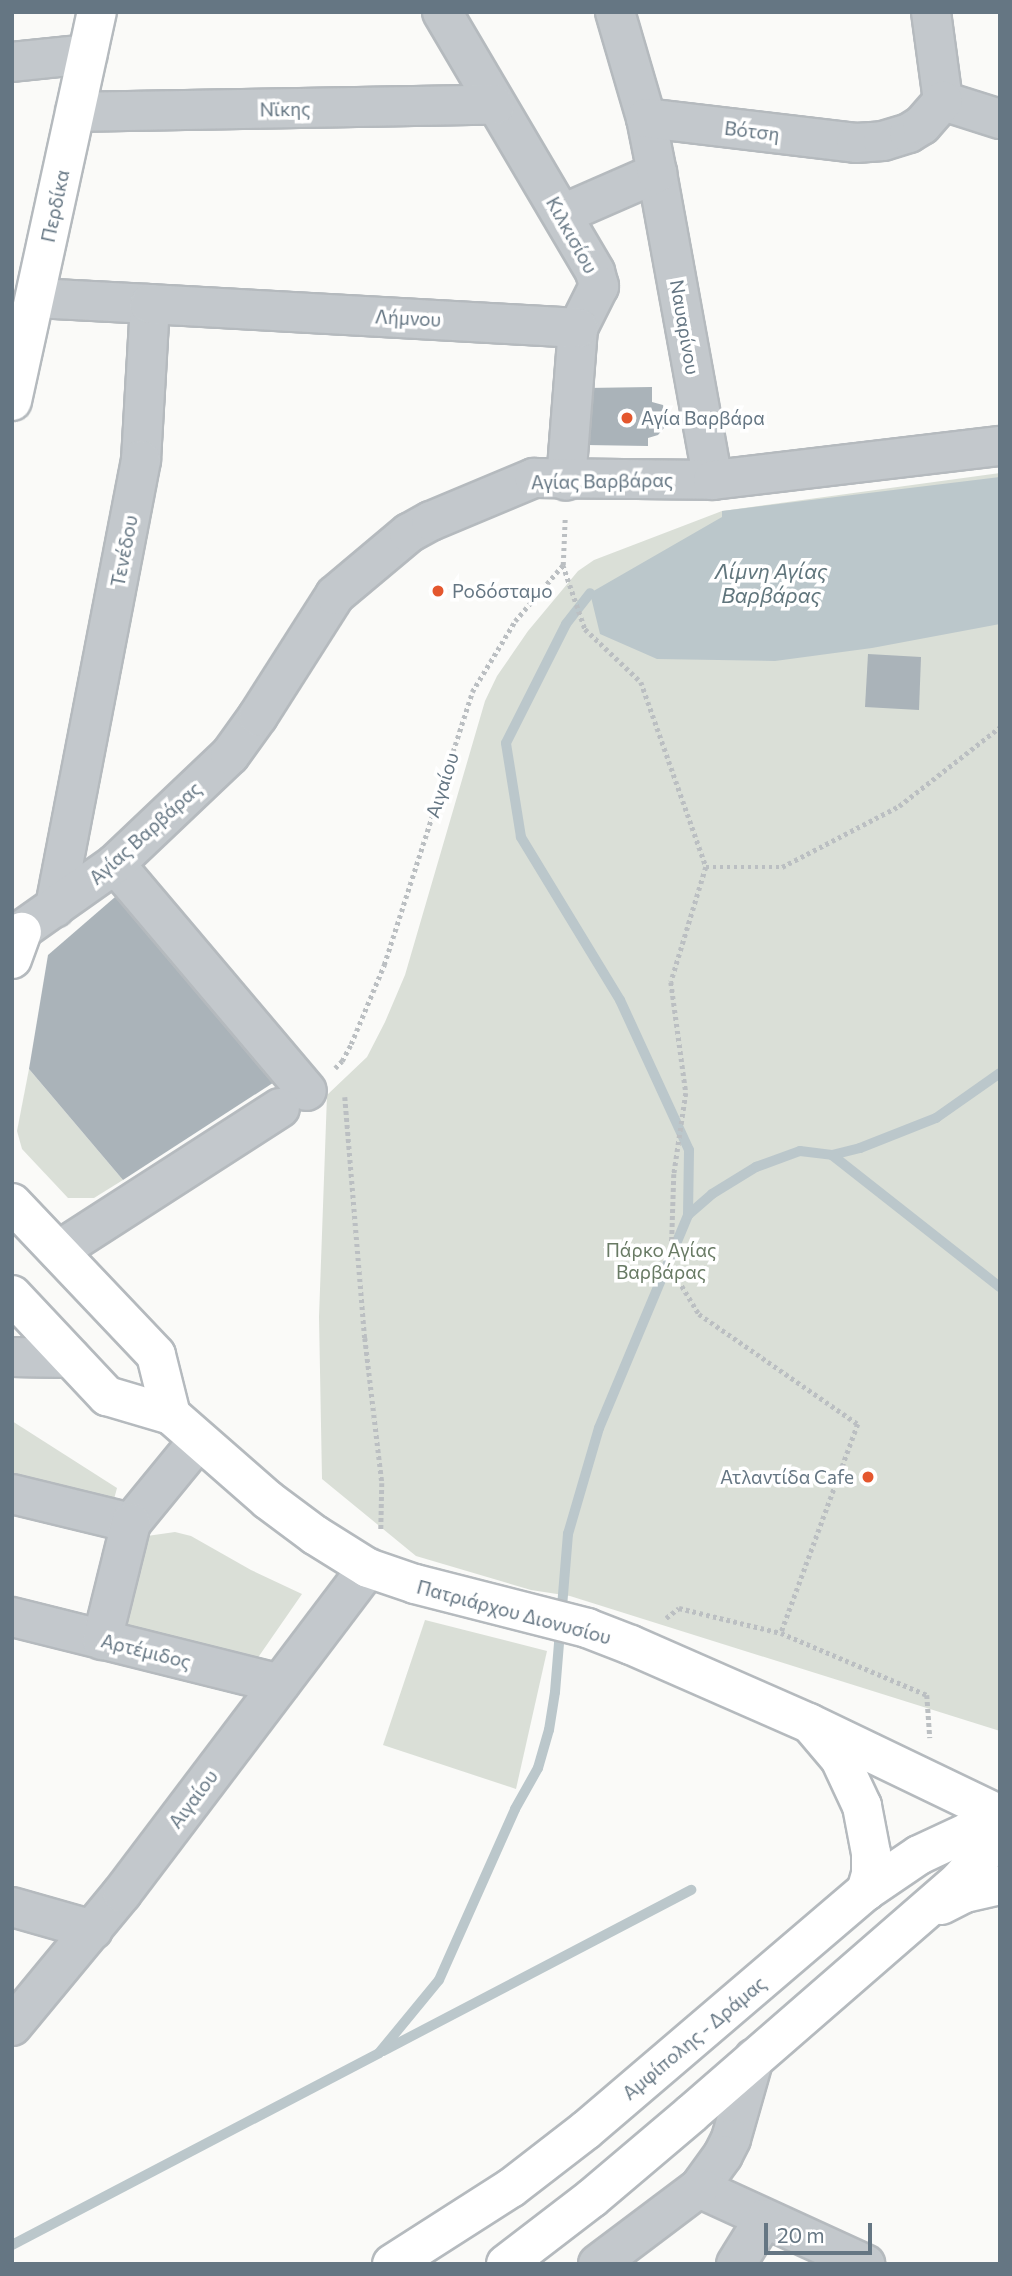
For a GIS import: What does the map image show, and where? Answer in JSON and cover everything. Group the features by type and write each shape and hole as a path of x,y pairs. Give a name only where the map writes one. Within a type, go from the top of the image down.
{"main road":[{"name":"Περδίκα","path":"12,401 97,12"},
{"path":"12,1203 156,1355 171,1415"},
{"name":"Πατριάρχου Διονυσίου","path":"12,1295 107,1396 171,1415 296,1521 369,1568 415,1584 587,1628 631,1645 810,1723 1000,1815"},
{"path":"810,1723 840,1759 862,1807 871,1853 871,1874 866,1891"},
{"name":"Αμφίπολης - Δράμας","path":"393,2264 501,2195 586,2130 866,1891 919,1855 968,1832 1000,1824"},
{"path":"506,2264 592,2198 959,1881 1000,1835"},
{"path":"915,1919 965,1894 1000,1885"}],"street":[{"name":"Κιλκισίου","path":"442,12 595,272 598,286 578,328 566,481"},
{"path":"562,214 657,173 646,118 615,12"},
{"path":"931,12 943,101 1000,119"},
{"path":"12,62 88,54"},
{"name":"Βότση","path":"646,118 856,143 883,141 909,133 922,125 943,101"},
{"name":"Νϊκης","path":"75,112 495,105"},
{"name":"Ναυαρίνου","path":"657,173 713,480"},
{"path":"35,298 150,304"},
{"name":"Λήμνου","path":"150,304 578,328"},
{"name":"Τενέδου","path":"55,908 141,460 150,304"},
{"name":"Αγίας Βαρβάρας","path":"15,943 55,908 115,864 230,755 344,585 409,533 453,510 528,480 713,480 1000,446"},
{"path":"58,1251 311,1096 115,864"},
{"path":"12,1357 71,1358"},
{"path":"102,1640 131,1523 199,1440"},
{"path":"12,1494 131,1523"},
{"name":"Αιγαίου","path":"12,2026 93,1930 369,1568"},
{"name":"Αρτέμιδος","path":"12,1617 280,1685"},
{"path":"12,1907 93,1930"},
{"path":"607,2261 699,2188 723,2155 754,2058"},
{"path":"699,2188 865,2264"},
{"path":"736,2264 764,2219"}],"path":[{"path":"566,481 564,565 585,629 642,682 706,867 671,982 686,1093 674,1174 671,1268 699,1314 858,1424 781,1633"},
{"name":"Αιγαίου","path":"311,1096 342,1061 384,965 472,692 515,621 564,565"},
{"path":"706,867 782,867 899,806 1000,727"},
{"path":"342,1061 343,1075"},
{"path":"311,1096 384,1515 378,1546 369,1568"},
{"path":"631,1645 679,1608 781,1633 927,1695 932,1781"}],"green space":[{"name":"Πάρκο Αγίας Βαρβάρας","path":"1000,473 1000,1731 570,1596 531,1590 416,1556 322,1479 319,1317 327,1095 367,1057 385,1022 405,975 485,701 497,676 528,631 578,571 594,560 722,511"},
{"path":"29,1069 123,1180 94,1198 68,1198 22,1149 17,1131"},
{"path":"12,1421 117,1488 113,1503 12,1478"},
{"path":"175,1532 191,1536 251,1570 302,1594 257,1659 115,1625 147,1536"},
{"path":"425,1620 547,1651 516,1789 383,1745"}],"water":[{"name":"Λίμνη Αγίας Βαρβάρας","path":"1000,477 1000,624 872,648 775,661 657,659 600,634 590,593 722,517 722,511"}],"building":[{"name":"Αγία Βαρβάρα","path":"652,387 652,402 663,405 669,422 658,435 648,438 648,446 586,445 586,388"},
{"path":"868,654 921,657 919,710 865,707"},
{"path":"122,891 282,1077 123,1180 29,1069 48,955"}],"waterway":[{"path":"12,2245 379,2053 439,1980 515,1809 538,1768 549,1730 555,1692 568,1534 599,1428 688,1215 689,1150 620,1000 521,837 506,743 566,624 590,593"},
{"path":"832,1155 860,1148 936,1118 1000,1073"},
{"path":"688,1215 712,1194 756,1167 800,1151 832,1155 1000,1287"},
{"path":"383,2051 691,1890"}],"place":[{"name":"Αγία Βαρβάρα","path":"627,418"},
{"name":"Ροδόσταμο","path":"438,591"},
{"name":"Ατλαντίδα Cafe","path":"868,1477"}]}
